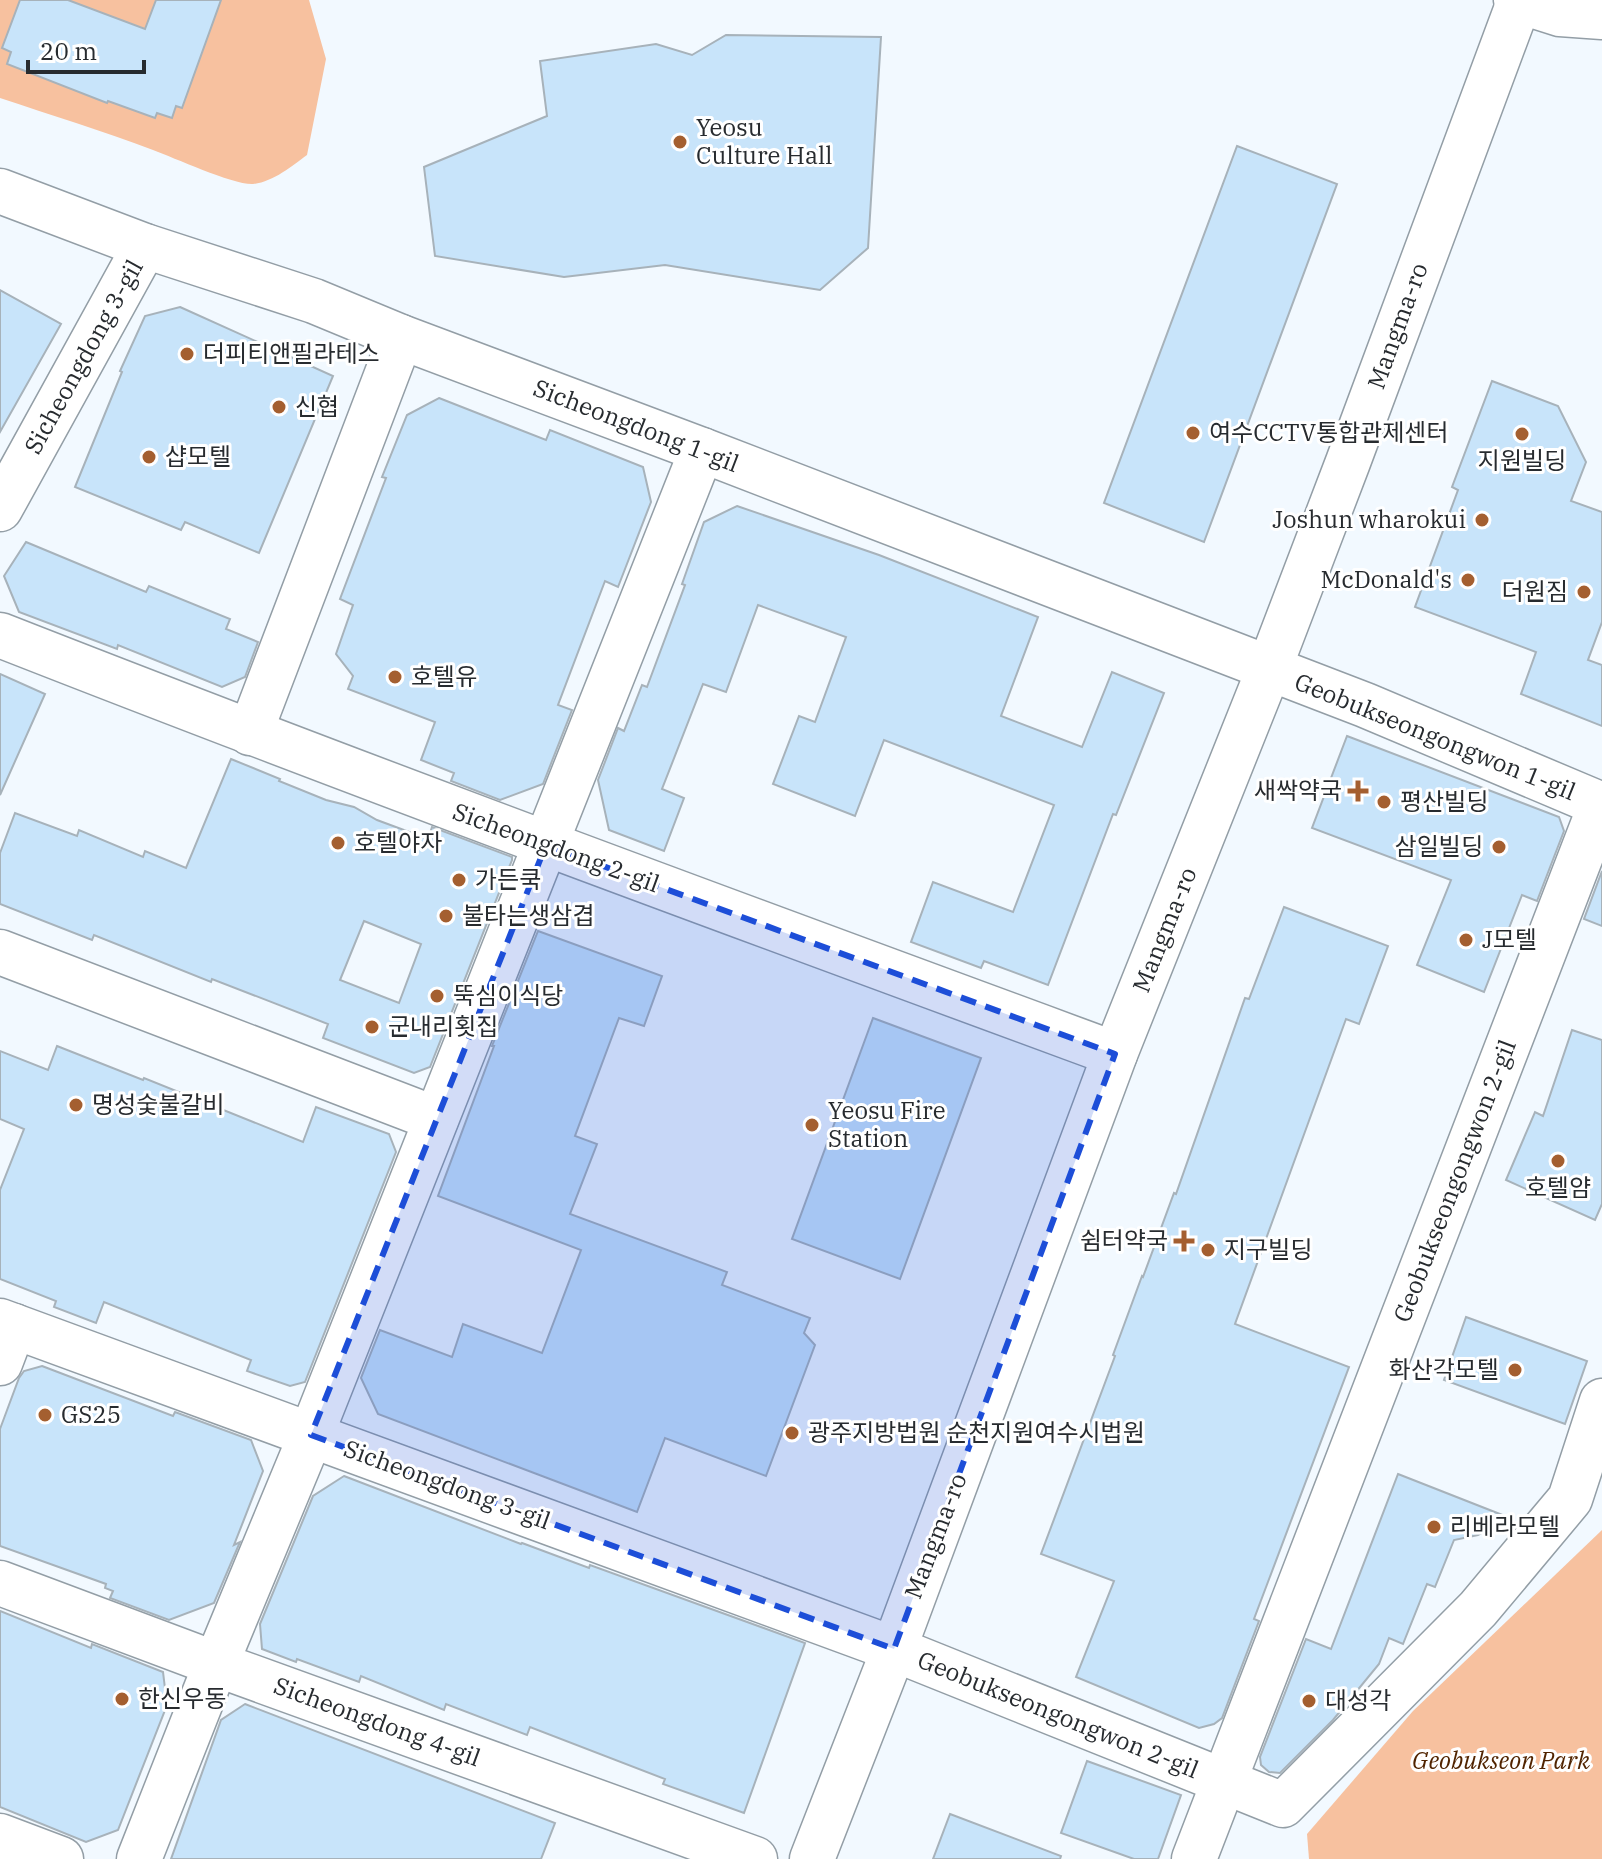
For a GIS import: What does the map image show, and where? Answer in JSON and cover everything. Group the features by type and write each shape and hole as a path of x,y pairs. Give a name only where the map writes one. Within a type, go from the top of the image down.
{"street":[{"path":"1518,1 1560,14 1602,17"},
{"name":"Mangma-ro","path":"812,1859 894,1649 1115,1054 1348,462 1518,1"},
{"name":"Sicheongdong 1-gil","path":"0,191 145,246 314,301 1269,669"},
{"name":"Sicheongdong 3-gil","path":"0,509 145,246"},
{"path":"250,733 401,337"},
{"path":"139,1859 702,450"},
{"name":"Sicheongdong 2-gil","path":"0,635 546,845 1115,1054"},
{"name":"Geobukseongongwon 1-gil","path":"1269,669 1365,705 1602,804"},
{"name":"Geobukseongongwon 2-gil","path":"1194,1859 1602,804"},
{"path":"0,952 436,1119"},
{"name":"Sicheongdong 3-gil","path":"5,1337 311,1435 894,1649"},
{"name":"Geobukseongongwon 2-gil","path":"894,1649 1283,1805 1478,1609 1570,1499 1602,1401"},
{"name":"Sicheongdong 4-gil","path":"0,1583 755,1859"},
{"path":"0,1836 61,1859"}],"highlighted area":[{"path":"546,845 1115,1054 894,1649 311,1435"}],"green space":[{"path":"0,0 309,0 326,59 307,155 268,180 244,183 0,98"},
{"name":"Geobukseon Park","path":"1602,1530 1602,1859 1309,1859 1307,1834 1413,1711"}],"building":[{"path":"20,0 68,0 145,29 156,0 221,0 182,108 176,106 172,118 157,113 155,118 7,64 11,52 2,48"},
{"name":"Yeosu Culture Hall","path":"726,35 881,37 868,248 820,290 665,265 564,277 435,256 424,167 547,116 540,61 656,44 692,55"},
{"path":"1237,146 1337,184 1204,542 1104,503"},
{"path":"0,290 61,324 0,432"},
{"path":"180,307 333,376 259,553 185,522 181,530 75,487 145,316"},
{"path":"1492,381 1558,406 1586,462 1571,501 1602,512 1602,622 1588,660 1602,665 1602,726 1521,694 1536,652 1415,607 1458,490 1452,487"},
{"path":"439,398 546,440 550,430 643,467 651,502 618,587 605,581 558,705 572,710 543,784 500,800 451,781 454,773 421,760 435,722 348,689 353,676 336,654 353,605 340,599 386,478 382,477 407,415"},
{"path":"737,506 879,555 1038,617 1001,716 1082,747 1112,672 1164,693 1116,815 1113,814 1048,985 984,961 981,968 911,942 933,882 1013,912 1054,805 884,740 855,816 773,784 799,716 815,722 846,637 758,605 726,692 703,684 662,789 684,798 664,851 609,830 598,780 618,728 624,731 642,685 647,687 685,585 682,584 704,522"},
{"path":"26,542 146,592 149,586 230,619 226,629 258,642 245,677 222,687 118,645 117,649 19,612 4,576"},
{"path":"0,674 45,694 0,795"},
{"path":"1347,736 1559,817 1564,831 1537,901 1522,895 1484,992 1417,965 1451,880 1312,828"},
{"path":"231,759 428,839 432,827 512,857 430,1067 414,1073 323,1038 328,1024 94,935 92,940 0,904 0,853 15,813 77,836 79,830 143,857 145,851 186,868","holes":["364,921 421,944 399,1003 340,980"]},
{"path":"1602,871 1602,926 1584,919"},
{"path":"1284,907 1388,946 1359,1024 1346,1019 1235,1324 1349,1367 1254,1619 1259,1621 1222,1718 1199,1728 1076,1677 1114,1581 1041,1554 1142,1276 1176,1194 1245,998 1249,999"},
{"path":"538,931 662,976 644,1026 619,1018 575,1136 597,1144 570,1214 727,1272 722,1285 810,1318 804,1333 815,1345 766,1476 665,1438 637,1512 378,1414 361,1378 380,1330 452,1357 463,1324 542,1353 581,1250 438,1196 492,1046"},
{"path":"873,1018 981,1058 900,1279 792,1239"},
{"path":"1572,1030 1602,1040 1602,1204 1595,1220 1506,1180 1535,1112 1543,1116"},
{"path":"57,1046 303,1142 316,1107 389,1134 396,1152 305,1382 290,1386 247,1371 251,1360 104,1302 96,1323 54,1307 56,1301 0,1279 0,1190 24,1129 0,1119 0,1051 48,1070"},
{"name":"화산각모텔","path":"1466,1317 1587,1361 1565,1424 1444,1380"},
{"path":"42,1366 173,1416 175,1412 251,1440 263,1471 234,1545 240,1542 214,1603 169,1620 110,1598 113,1591 105,1588 106,1584 0,1546 0,1429 19,1378 24,1371"},
{"path":"1398,1474 1510,1518 1478,1535 1454,1540 1435,1587 1427,1584 1403,1644 1389,1638 1379,1664 1333,1720 1280,1773 1269,1772 1261,1765 1260,1757 1306,1639 1331,1649"},
{"path":"344,1476 521,1544 589,1568 590,1565 805,1643 744,1813 663,1784 665,1779 530,1727 527,1735 446,1704 444,1710 361,1676 359,1682 262,1649 260,1624 313,1496"},
{"path":"0,1611 91,1648 92,1644 163,1672 167,1705 118,1830 86,1842 0,1807"},
{"path":"245,1704 555,1823 541,1859 171,1859 221,1720"},
{"path":"1087,1761 1181,1795 1158,1859 1134,1859 1061,1833"},
{"path":"950,1814 1061,1856 1060,1859 933,1859"}],"place":[{"name":"Yeosu Culture Hall","path":"680,142"},
{"name":"더피티앤필라테스","path":"187,354"},
{"name":"신협","path":"279,407"},
{"name":"여수CCTV통합관제센터","path":"1193,433"},
{"name":"지원빌딩","path":"1522,434"},
{"name":"샵모텔","path":"149,457"},
{"name":"Joshun wharokui","path":"1482,520"},
{"name":"McDonald's","path":"1468,580"},
{"name":"더원짐","path":"1584,592"},
{"name":"호텔유","path":"395,677"},
{"name":"새싹약국","path":"1358,791"},
{"name":"평산빌딩","path":"1384,802"},
{"name":"호텔야자","path":"338,843"},
{"name":"삼일빌딩","path":"1499,847"},
{"name":"가든쿡","path":"459,880"},
{"name":"불타는생삼겹","path":"446,916"},
{"name":"J모텔","path":"1466,940"},
{"name":"뚝심이식당","path":"437,996"},
{"name":"군내리횟집","path":"372,1027"},
{"name":"명성숯불갈비","path":"76,1105"},
{"name":"Yeosu Fire Station","path":"812,1125"},
{"name":"호텔얌","path":"1558,1161"},
{"name":"쉼터약국","path":"1184,1241"},
{"name":"지구빌딩","path":"1208,1250"},
{"name":"화산각모텔","path":"1515,1370"},
{"name":"GS25","path":"45,1415"},
{"name":"광주지방법원 순천지원여수시법원","path":"792,1433"},
{"name":"리베라모텔","path":"1434,1527"},
{"name":"한신우동","path":"122,1699"},
{"name":"대성각","path":"1309,1701"}]}
